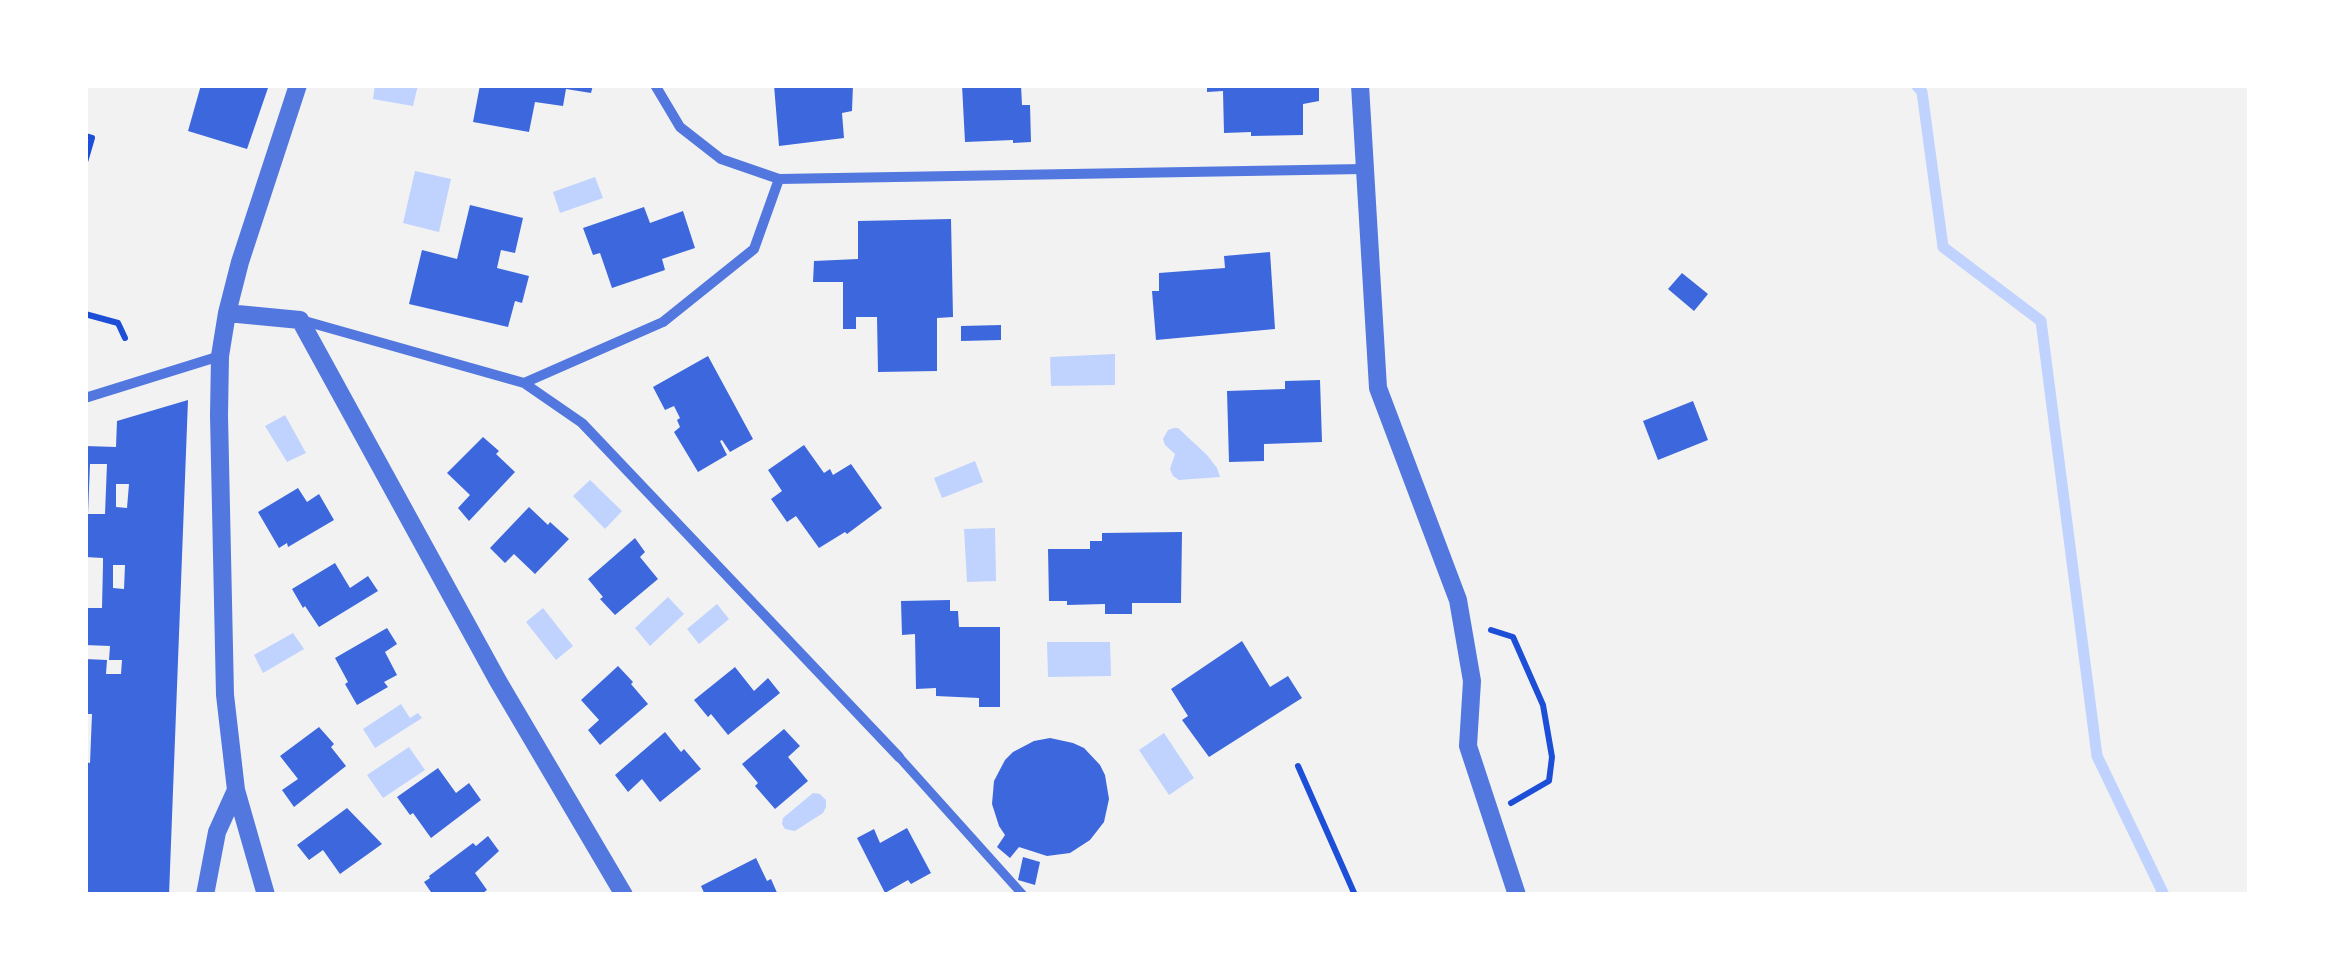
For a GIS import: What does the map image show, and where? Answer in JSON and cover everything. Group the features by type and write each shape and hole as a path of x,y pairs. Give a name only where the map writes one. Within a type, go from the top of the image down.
{"street":[{"path":"266,895 236,790 225,695 220,356 240,262 298,85"},
{"path":"654,85 680,128 721,159 779,179 1363,169"},
{"path":"1360,85 1378,388 1458,600 1472,681 1468,746 1517,895"},
{"path":"524,383 664,322 754,249 779,179"},
{"path":"227,312 300,320 524,383 582,422 1023,895"},
{"path":"300,320 498,681 624,895"},
{"path":"85,398 220,356"},
{"path":"205,895 217,832 236,790"}],"path":[{"path":"85,136 92,138 85,162"},
{"path":"85,314 118,323 126,338"},
{"path":"1462,620 1513,637 1543,705 1552,758 1548,781 1491,815"},
{"path":"1298,766 1355,895"}],"water":[{"path":"375,85 418,85 413,106 373,99"},
{"path":"415,171 451,179 439,232 403,223"},
{"path":"595,177 603,198 560,213 553,192"},
{"path":"1115,354 1115,385 1051,386 1050,357"},
{"path":"285,415 306,453 287,462 265,426"},
{"path":"1174,428 1207,455 1220,477 1179,480 1173,476 1170,469 1175,454 1163,439"},
{"path":"975,461 983,482 942,498 934,478"},
{"path":"590,480 622,511 605,529 573,496"},
{"path":"995,528 996,581 967,582 964,529"},
{"path":"668,597 684,614 650,646 635,628"},
{"path":"717,604 729,619 699,644 687,629"},
{"path":"543,608 573,646 556,660 526,622"},
{"path":"293,633 304,649 263,673 254,655"},
{"path":"1047,642 1110,642 1111,676 1048,677"},
{"path":"401,704 410,718 418,713 422,718 375,748 363,729"},
{"path":"1164,733 1194,778 1169,795 1139,750"},
{"path":"409,747 425,770 383,798 367,775"},
{"path":"813,793 826,800 823,813 795,831 785,829 783,818"}],"building":[{"path":"201,85 269,85 247,149 188,131"},
{"path":"480,85 593,85 591,93 566,89 563,106 535,102 529,132 473,122"},
{"path":"774,85 853,85 852,111 842,113 844,138 779,146"},
{"path":"962,85 1021,85 1022,105 1030,105 1031,142 965,142"},
{"path":"1207,85 1319,85 1319,101 1303,104 1303,135 1224,133 1223,91 1207,92"},
{"path":"470,205 523,218 515,253 501,250 497,268 529,276 522,303 515,301 508,327 409,304 422,250 457,259"},
{"path":"644,207 650,223 683,211 695,248 662,259 665,270 612,288 600,253 593,255 583,228"},
{"path":"951,219 953,317 937,318 937,371 878,372 877,317 856,317 856,329 843,329 843,282 813,282 814,261 858,259 858,221"},
{"path":"1270,252 1275,329 1156,340 1152,291 1159,291 1159,273 1225,268 1224,256"},
{"path":"1682,273 1708,294 1694,311 1668,289"},
{"path":"1001,325 1001,340 961,341 961,326"},
{"path":"708,356 753,439 730,452 720,441 727,455 698,472 674,432 680,427 680,418 674,406 665,410 653,387"},
{"path":"1320,380 1322,442 1264,444 1264,461 1229,462 1227,391 1285,389 1285,381"},
{"path":"188,400 169,895 85,895 85,762 90,763 92,714 85,714 85,659 107,660 106,674 121,674 122,660 109,660 110,646 85,645 85,608 102,608 103,558 85,557 85,446 116,447 117,421","holes":["90,464 107,464 105,514 88,514","116,484 129,484 127,508 116,507","113,565 125,565 124,589 113,588"]},
{"path":"1693,401 1708,440 1658,460 1643,421"},
{"path":"483,437 515,472 469,521 458,508 470,495 447,473"},
{"path":"804,445 824,473 830,469 833,475 851,464 882,508 847,534 819,548 796,516 787,522 771,499 782,491 768,470"},
{"path":"298,488 307,502 319,494 334,520 288,547 287,543 279,548 258,512"},
{"path":"529,507 569,539 535,574 514,554 505,563 490,548"},
{"path":"1182,532 1181,603 1132,603 1132,614 1105,614 1105,604 1067,605 1067,601 1049,601 1048,549 1090,549 1090,541 1102,541 1102,533"},
{"path":"635,538 645,552 640,557 658,579 615,615 588,579"},
{"path":"335,563 350,588 368,576 378,591 319,627 292,589"},
{"path":"950,600 950,611 958,611 959,627 1000,627 1000,707 979,707 979,698 936,696 936,688 916,689 915,634 902,635 901,601"},
{"path":"387,628 397,644 385,652 397,675 384,682 388,687 357,705 335,658"},
{"path":"1242,641 1270,687 1288,676 1302,698 1209,757 1182,720 1188,716 1171,689"},
{"path":"618,666 648,704 600,745 588,730 599,720 581,700"},
{"path":"735,667 754,691 768,678 780,693 728,735 694,700"},
{"path":"319,727 346,766 294,807 282,790 298,779 280,756"},
{"path":"784,729 800,746 788,757 808,781 775,809 742,764"},
{"path":"665,732 701,769 660,802 642,779 628,792 615,775"},
{"path":"1050,738 1084,748 1100,765 1109,799 1104,822 1090,840 1070,853 1047,856 1019,847 1010,858 997,847 1005,835 992,804 994,781 1013,752"},
{"path":"438,768 456,793 469,783 481,800 431,838 397,797"},
{"path":"347,808 382,844 340,874 323,850 309,860 297,845"},
{"path":"907,828 931,873 885,893 857,838 874,829 880,843"},
{"path":"488,836 499,851 475,873 487,890 480,895 433,895 424,882 429,876"},
{"path":"1023,857 1040,862 1035,885 1018,880"},
{"path":"756,858 778,895 705,895 701,886"}],"waterway":[{"path":"1916,85 1922,92 1943,247 2041,321 2097,756 2164,895"}]}
